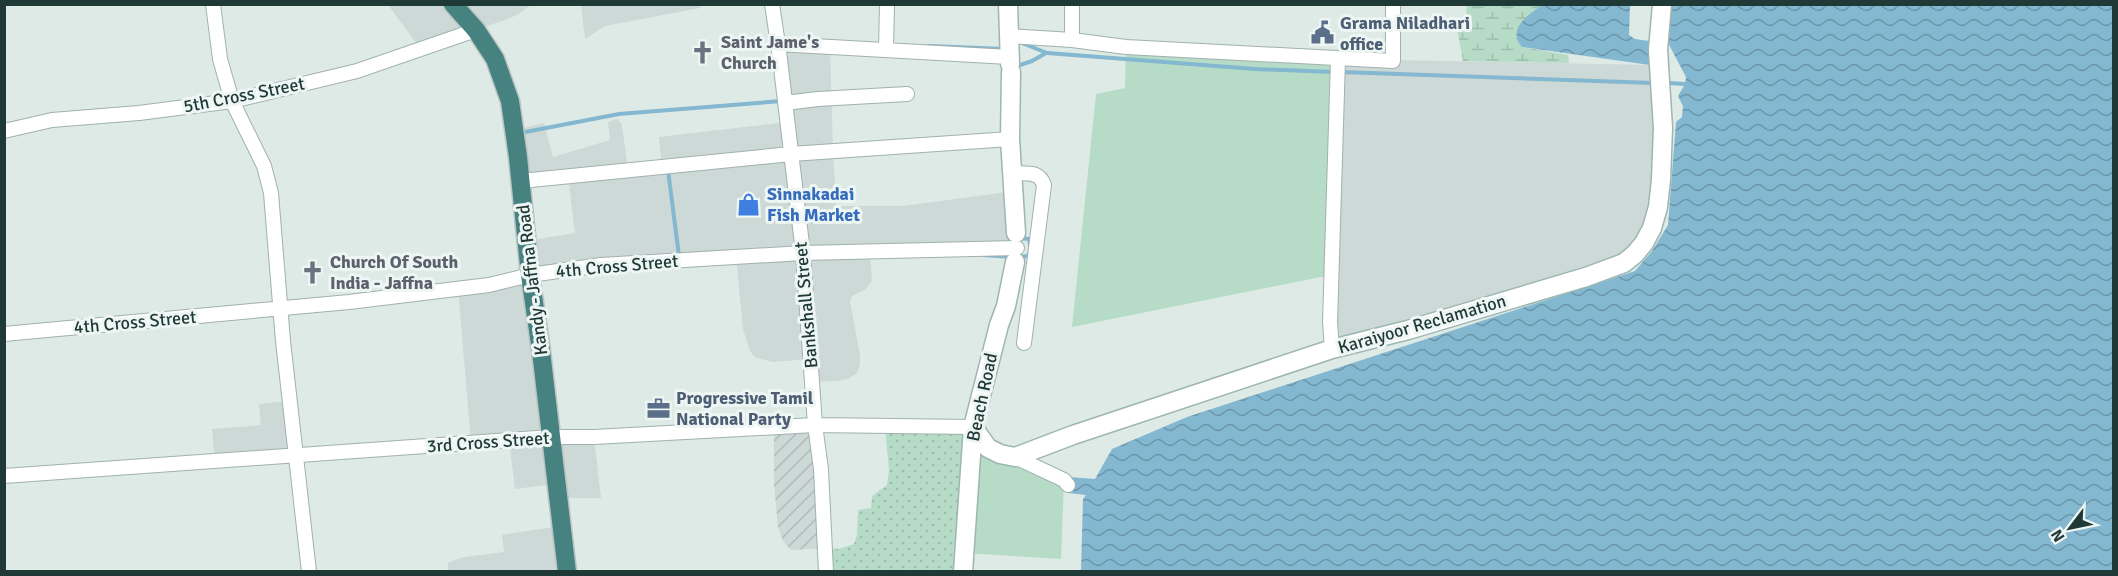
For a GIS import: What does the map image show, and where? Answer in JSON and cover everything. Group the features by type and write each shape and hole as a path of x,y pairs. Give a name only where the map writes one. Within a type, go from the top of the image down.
{"highway":[{"name":"Kandy - Jaffna Road","path":"453,4 476,30 495,59 506,86 515,130 530,275 567,572"}],"main road":[{"name":"Beach Road","path":"963,572 973,427 1005,306 1016,245 1010,139 1008,4"},
{"name":"Karaiyoor Reclamation","path":"1015,457 1073,435 1332,349 1408,330 1586,277 1624,263 1644,243 1652,228 1658,207 1661,180 1662,90 1658,51 1662,4"},
{"path":"973,427 988,448 1000,454 1015,457"}],"street":[{"path":"213,4 220,59 232,101 264,166 271,193 295,455 309,572"},
{"name":"Bankshall Street","path":"772,4 803,253 822,490 826,572"},
{"path":"886,49 887,4"},
{"path":"1072,4 1072,40"},
{"path":"1009,36 1072,40 1126,47 1393,61 1393,4"},
{"name":"5th Cross Street","path":"4,131 52,120 232,101 357,71 476,30"},
{"path":"778,44 886,49 1010,64"},
{"path":"1332,349 1330,322 1338,59"},
{"path":"785,103 907,94"},
{"path":"521,181 791,154 1010,139"},
{"path":"1012,173 1036,174 1042,178 1044,185 1024,343"},
{"name":"4th Cross Street","path":"4,334 86,325 184,319 489,285 530,275 601,265 803,253 1016,245"},
{"name":"3rd Cross Street","path":"4,476 550,437 594,437 815,425 973,427"},
{"path":"1015,457 1064,480 1068,485"}],"shaded area":[{"path":"699,4 700,8 605,26 585,39 581,5"},
{"path":"388,5 530,5 519,14 505,20 420,48"},
{"path":"778,44 830,46 836,206 903,206 1014,191 1017,248 870,253 872,281 865,290 852,296 850,301 860,365 857,373 848,379 836,381 813,382 810,359 772,362 755,357 750,351 743,329 736,257 536,275 550,437 594,437 601,498 557,498 555,484 515,489 509,440 471,442 458,289 531,277 527,241 575,233 568,176 521,181 515,130 544,123 553,157 610,140 608,122 617,119 621,123 623,132 628,170 662,167 659,137 787,122"},
{"path":"1338,59 1650,65 1666,104 1647,250 1333,352"},
{"path":"291,401 295,455 215,460 212,429 261,425 259,404"},
{"path":"815,425 826,548 791,550 783,541 778,527 774,485 774,426"},
{"path":"561,526 567,571 448,572 448,563 452,561 464,557 504,552 502,535"}],"green space":[{"path":"1467,5 1542,5 1532,12 1522,47 1568,55 1569,63 1463,61 1457,29 1465,24"},
{"path":"1126,47 1338,59 1331,275 1072,327 1096,94 1125,88"},
{"path":"885,426 973,427 963,571 826,571 826,548 839,549 854,544 857,535 858,510 871,508 872,496 887,485 889,471"},
{"path":"973,427 988,448 1064,480 1061,559 964,553"}],"water":[{"path":"1542,5 1630,5 1629,35 1635,39 1649,41 1650,65 1522,47 1518,40 1518,28 1526,17"},
{"path":"1671,5 2113,5 2113,571 1081,571 1083,499 1086,495 1068,493 1069,477 1095,479 1112,449 1187,417 1635,271 1652,251 1668,225 1676,122 1682,117 1683,106 1678,96 1686,77 1666,39"}],"waterway":[{"path":"1022,43 1047,53 1255,69 1333,72"},
{"path":"929,46 1005,49"},
{"path":"1014,67 1046,53"},
{"path":"1341,72 1654,83"},
{"path":"1669,83 1685,84"},
{"path":"520,133 619,114 782,101"},
{"path":"668,170 679,256"},
{"path":"1019,238 1029,239 1031,250 1028,256 1019,257"},
{"path":"983,255 1012,257"}],"place":[{"name":"Grama Niladhari office","path":"1322,33"},
{"name":"Saint Jame's Church","path":"703,52"},
{"name":"Sinnakadai Fish Market","path":"749,204"},
{"name":"Church Of South India - Jaffna","path":"312,272"},
{"name":"Progressive Tamil National Party","path":"658,408"}]}
